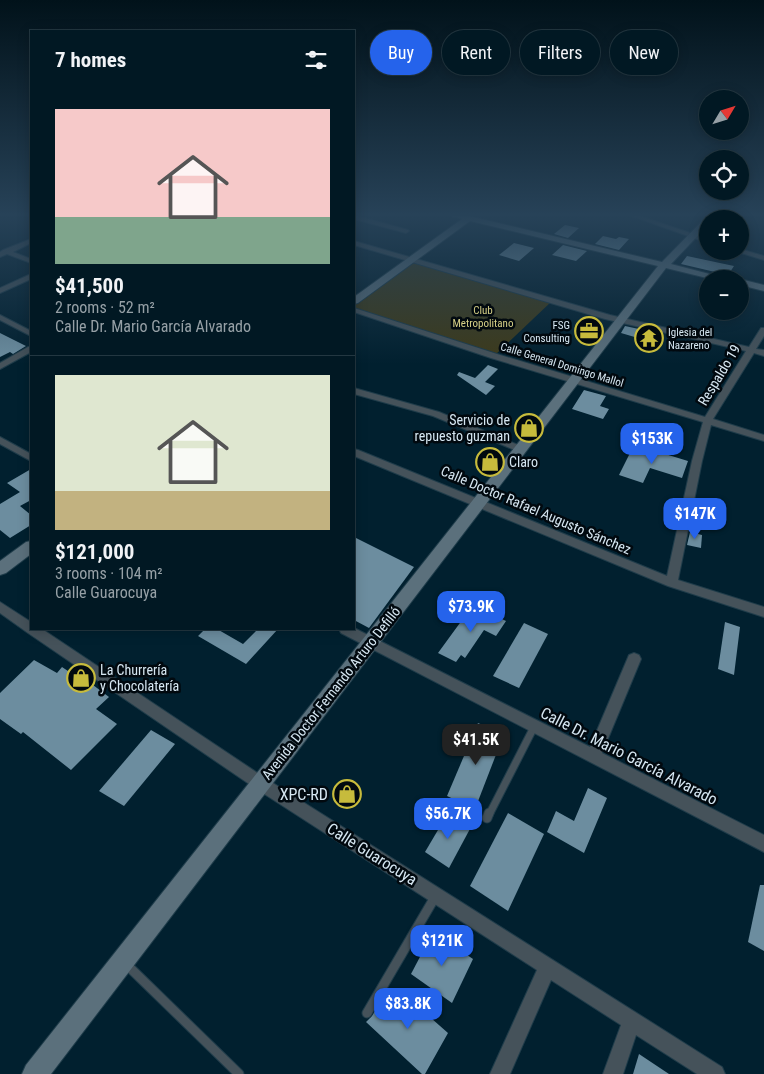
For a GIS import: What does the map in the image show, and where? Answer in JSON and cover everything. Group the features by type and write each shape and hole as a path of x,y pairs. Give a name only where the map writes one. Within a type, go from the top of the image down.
{"street":[{"path":"355,300 405,264"},
{"path":"430,264 621,319 764,353"},
{"path":"660,264 699,273"},
{"name":"Avenida Doctor Fernando Arturo Defilló","path":"35,1074 664,265"},
{"path":"0,290 30,276"},
{"path":"749,284 764,288"},
{"name":"Calle General Domingo Mallol","path":"355,310 464,347 764,438"},
{"path":"0,318 30,333"},
{"name":"Respaldo 19","path":"672,583 697,462 708,420 764,330"},
{"path":"0,366 30,350"},
{"path":"355,391 425,410 520,449"},
{"path":"0,440 30,457"},
{"name":"Calle Doctor Rafael Augusto Sánchez","path":"355,452 672,583 764,612"},
{"path":"0,568 30,547"},
{"name":"Calle Guarocuya","path":"0,607 30,627"},
{"name":"Calle Guarocuya","path":"35,630 260,783 715,1074"},
{"name":"Calle Dr. Mario García Alvarado","path":"346,630 764,844"},
{"path":"592,757 634,659"},
{"path":"500,1074 548,966"},
{"path":"613,1074 632,1020"}],"lane":[{"path":"487,818 534,726"},
{"path":"367,1013 436,895"},
{"path":"122,961 239,1074"}],"green space":[{"name":"Club Metropolitano","path":"404,264 428,264 552,301 494,356 355,310 355,300"}],"building":[{"path":"682,264 725,264 734,266 731,270 707,270"},
{"name":"Iglesia del Nazareno","path":"625,326 662,334 655,343 621,333"},
{"path":"0,333 26,346 13,354 10,352 0,357"},
{"path":"488,365 498,369 485,382 495,386 486,395 457,375 459,372 475,378"},
{"path":"584,390 606,396 600,406 609,409 603,419 572,409"},
{"path":"639,446 688,461 682,478 650,468 643,483 619,475 630,453 635,454"},
{"path":"30,470 30,501 20,506 30,514 30,526 10,538 0,530 0,504 20,492 7,483"},
{"path":"690,532 702,535 701,548 687,545"},
{"path":"355,538 414,567 369,628 355,621"},
{"path":"473,605 506,621 496,636 484,630 465,658 461,655 456,662 438,653"},
{"path":"725,622 740,627 734,675 718,669"},
{"path":"524,623 548,634 519,688 493,676"},
{"path":"204,630 219,630 243,644 257,630 277,630 246,664 198,636"},
{"path":"34,660 57,673 62,667 83,681 85,679 109,697 96,709 117,724 71,770 23,732 21,734 0,719 0,693"},
{"path":"478,723 504,734 475,809 447,796"},
{"path":"151,730 175,744 124,806 99,791"},
{"path":"588,788 607,798 584,853 547,832 556,811 574,821"},
{"path":"448,813 471,827 449,868 425,852"},
{"path":"508,813 544,834 508,911 470,886"},
{"path":"760,885 764,885 764,951 748,942"},
{"path":"433,932 473,959 452,1003 411,974"},
{"path":"398,989 448,1033 425,1074 422,1074 366,1022 372,1016 387,990 394,997"},
{"path":"639,1054 669,1074 633,1074"}],"place":[{"name":"FSG Consulting","path":"589,331"},
{"name":"Iglesia del Nazareno","path":"649,338"},
{"name":"Servicio de repuesto guzman","path":"529,428"},
{"name":"Claro","path":"490,462"},
{"name":"La Churrería y Chocolatería","path":"81,678"},
{"name":"XPC-RD","path":"347,794"}]}
